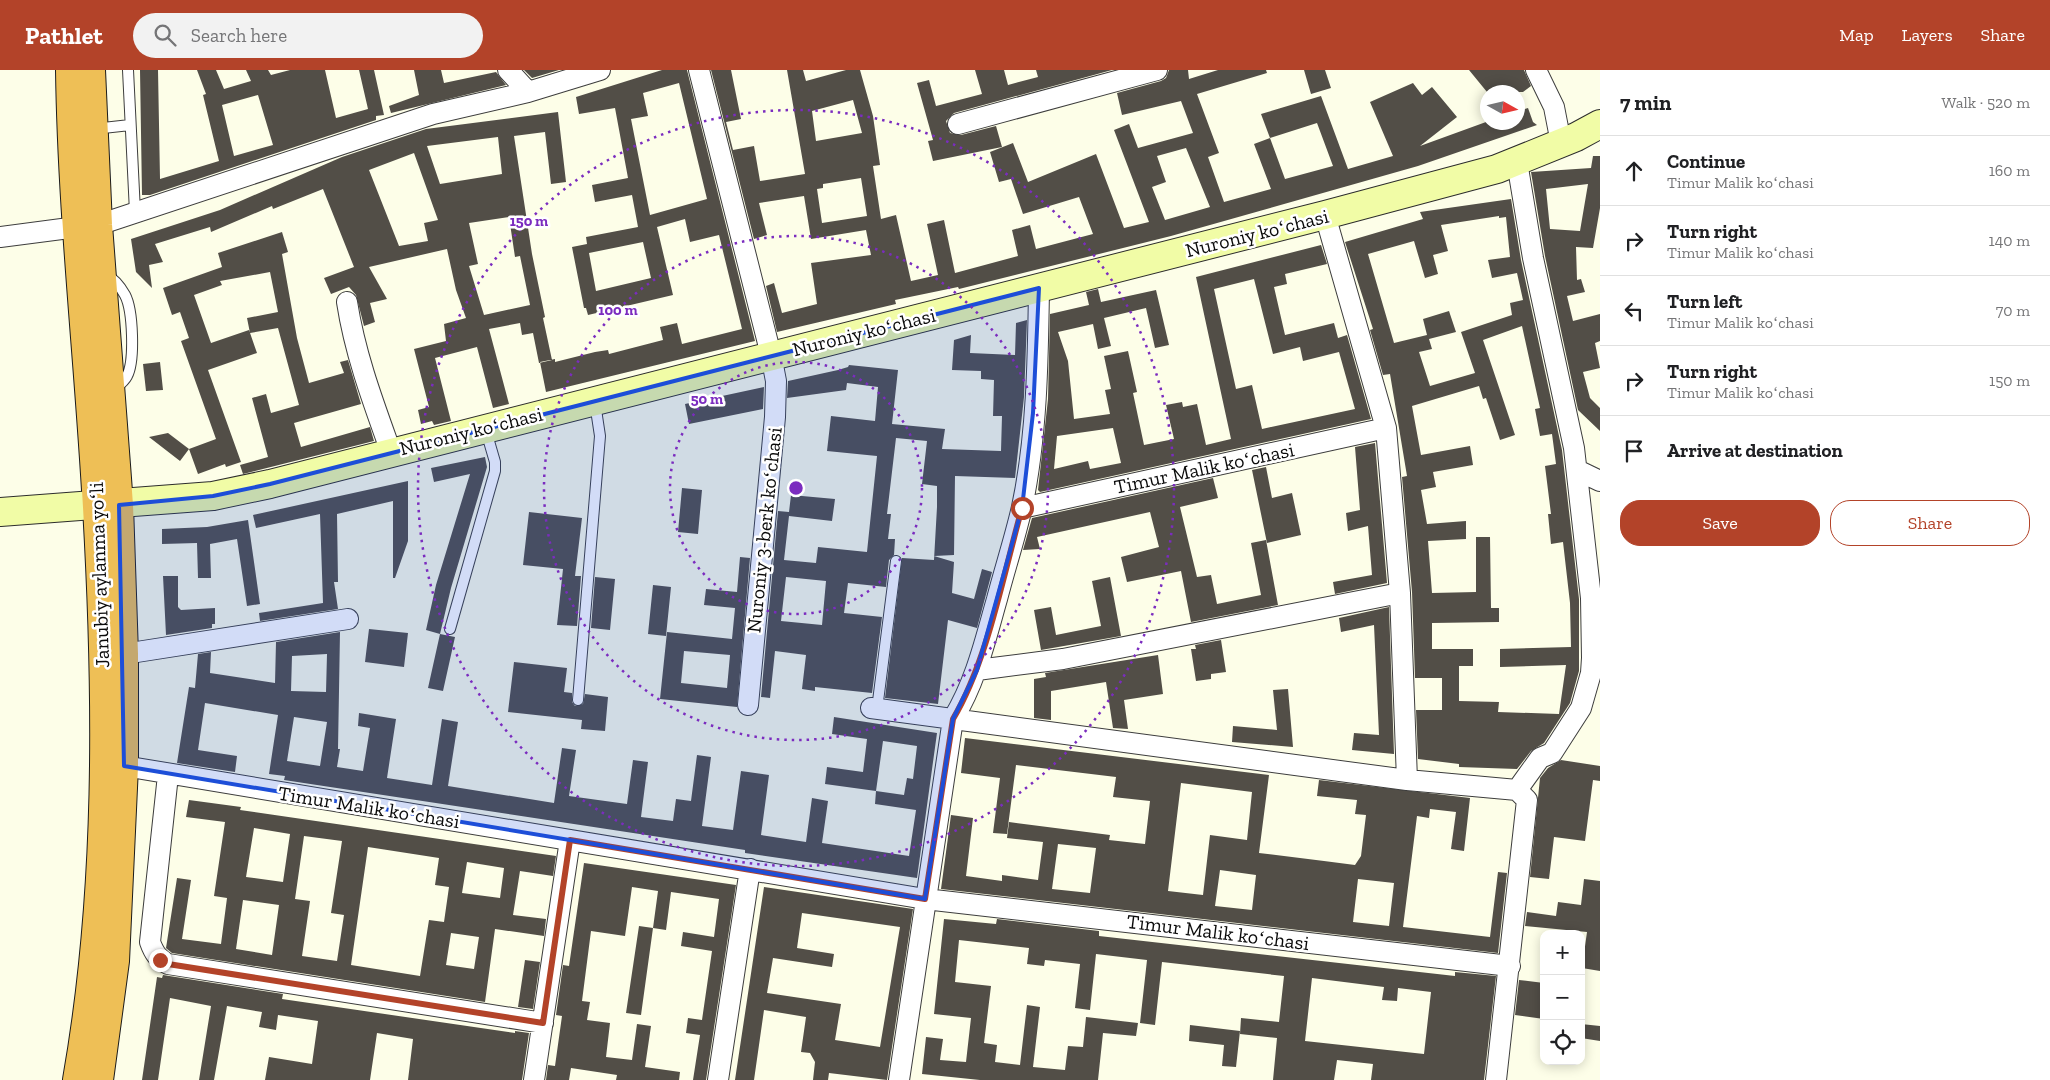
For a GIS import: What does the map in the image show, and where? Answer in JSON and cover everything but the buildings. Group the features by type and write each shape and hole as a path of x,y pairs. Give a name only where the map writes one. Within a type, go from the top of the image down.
{"highway":[{"name":"Janubiy aylanma yoʻli","path":"70,70 87,226 108,506 124,654 124,766 115,961 99,1080"},
{"name":"Janubiy aylanma yoʻli","path":"78,1080 86,1031 98,904 104,766 103,654 110,392 101,272 87,226 93,129 91,70"}],"street":[{"path":"508,70 528,92"},
{"path":"3,232 87,226 433,114 528,92 600,70"},
{"name":"Nuroniy 3-berk koʻchasi","path":"699,70 776,381 775,417 748,705"},
{"path":"958,124 1157,70"},
{"path":"1536,70 1554,106 1589,130"},
{"name":"Nuroniy koʻchasi","path":"0,512 108,506 213,496 316,473 594,400 1325,215 1518,162 1589,130"},
{"path":"1512,789 1540,758 1552,753 1567,732 1582,708 1591,673 1591,598 1577,470 1560,376 1533,258 1518,162"},
{"path":"1325,215 1386,428 1394,501 1400,593 1407,780"},
{"path":"899,1080 953,719 967,697 977,670 1022,508 1029,465 1034,413 1039,288"},
{"path":"347,302 353,341 365,380 392,452"},
{"name":"Timur Malik koʻchasi","path":"1022,508 1386,428"},
{"path":"1577,470 1600,481"},
{"path":"977,670 1063,659 1400,593"},
{"path":"124,654 348,619"},
{"path":"874,709 1407,780 1512,789 1527,800 1496,1080"},
{"name":"Timur Malik koʻchasi","path":"124,766 168,775 925,899 1510,966"},
{"path":"168,775 150,942 154,953 160,960 168,964 543,1023"},
{"path":"534,1080 570,840"},
{"path":"718,1080 750,869"}],"lane":[{"path":"128,70 135,212"},
{"path":"93,129 130,125"},
{"path":"578,700 600,436 594,400"},
{"path":"450,629 496,471 485,428"},
{"path":"874,709 896,561"}],"highlighted area":[{"path":"1039,288 1033,413 1022,508 977,670 953,719 925,899 124,766 119,505 213,496 270,484"}],"route":[{"path":"160,960 168,964 543,1023 570,840 925,899 953,719 967,697 977,670 1022,508"}]}
